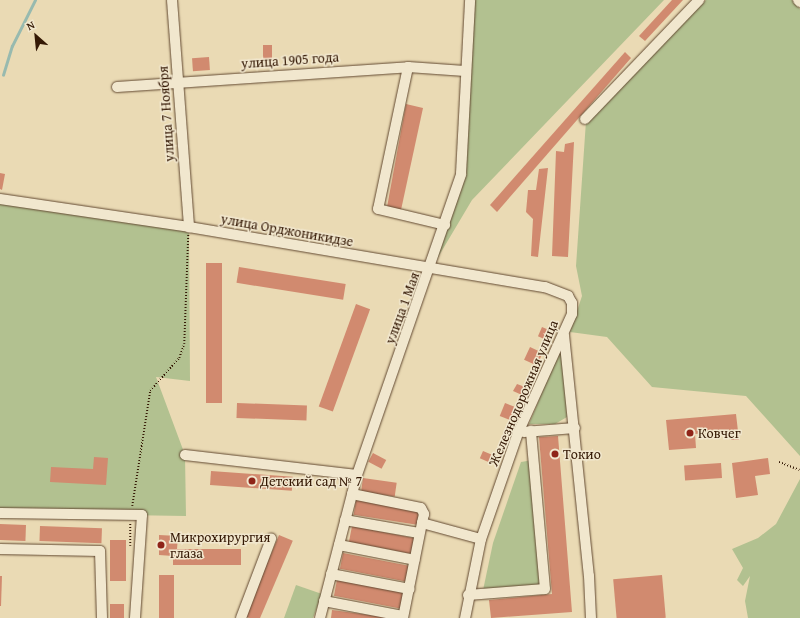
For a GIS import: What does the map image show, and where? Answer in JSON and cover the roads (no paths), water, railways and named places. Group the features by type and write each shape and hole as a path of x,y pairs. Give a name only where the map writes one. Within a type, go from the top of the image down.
{"street":[{"name":"улица 7 Ноября","path":"172,0 189,227"},
{"name":"улица 1 Мая","path":"320,618 356,475 430,269 461,174 470,0"},
{"path":"585,119 699,0"},
{"name":"улица 1905 года","path":"117,87 178,81 408,67 466,71"},
{"path":"408,67 378,209 445,225"},
{"name":"улица Орджоникидзе","path":"0,199 189,227 430,269 545,287 568,296"},
{"name":"Железнодорожная улица","path":"465,618 468,595 481,539 518,433 564,335 572,314 572,303 568,296"},
{"path":"564,335 575,428 591,618"},
{"path":"518,433 575,428"},
{"path":"468,595 545,589 531,431"},
{"path":"185,454 356,475"},
{"path":"324,601 403,617 415,560 420,528 421,508 352,494"},
{"path":"0,513 142,515 135,618"},
{"path":"345,520 420,528 481,539"},
{"path":"241,618 271,539"},
{"path":"339,545 415,560"},
{"path":"0,550 100,551 102,618"},
{"path":"331,574 410,589"}],"waterway":[{"path":"3,75 12,46 35,0"}],"place":[{"name":"Ковчег","path":"690,433"},
{"name":"Токио","path":"555,454"},
{"name":"Детский сад № 7","path":"252,481"},
{"name":"Микрохирургия глаза","path":"161,545"}]}
